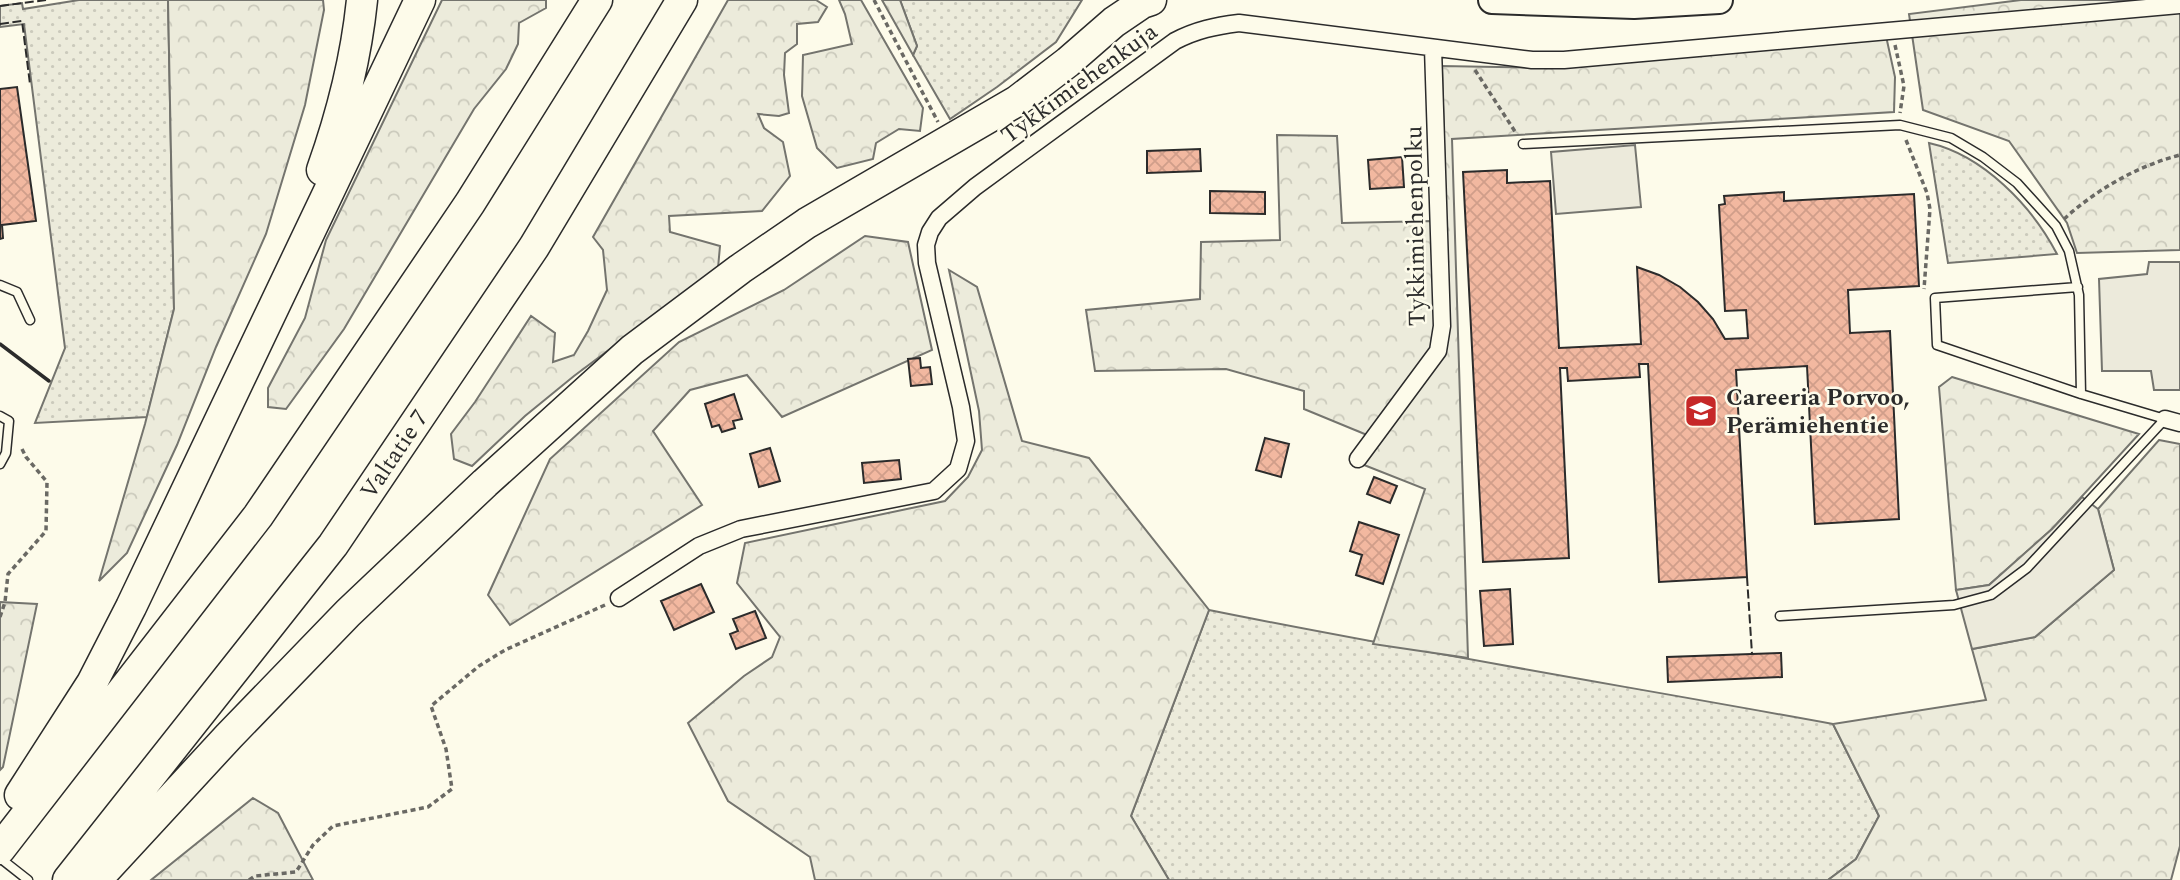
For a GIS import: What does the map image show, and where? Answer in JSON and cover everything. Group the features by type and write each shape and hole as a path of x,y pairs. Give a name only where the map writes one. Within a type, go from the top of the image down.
{"highway":[{"path":"259,342 314,194 344,103 357,44 362,0"},
{"path":"0,847 19,795 92,683 259,342 420,0"},
{"path":"0,847 258,516 470,203 597,0"},
{"name":"Valtatie 7","path":"68,880 333,545 534,247 682,0"},
{"path":"1068,62 1113,0"},
{"path":"96,880 229,736 348,613 485,483 632,350 740,269 807,223 1017,101 1114,22 1151,0"}],"main road":[{"path":"1492,0 1634,5 1719,0"}],"street":[{"name":"Tykkimiehenkuja","path":"620,598 699,546 741,529 934,491 958,470 966,441 961,407 927,263 926,246 930,232 939,218 975,187 1175,41 1193,32 1239,23 1532,60 1564,60 2180,5"},
{"name":"Tykkimiehenpolku","path":"1358,459 1438,351 1442,326 1433,48"}],"lane":[{"path":"1522,144 1900,125 1951,138 1983,157 2017,183 2056,226 2068,251 2078,287 2081,394"},
{"path":"0,285 17,292 30,320"},
{"path":"1780,616 1954,605 1991,595 2027,568 2173,421 2081,394 1937,345 1935,298 2078,287"},
{"path":"0,416 9,421 6,453 0,464"},
{"path":"0,858 28,880"}],"path":[{"path":"874,0 944,132"},
{"path":"1892,29 1903,86 1900,125 1927,193 1930,209 1924,289"},
{"path":"1465,51 1480,80 1507,117 1522,144"},
{"path":"2056,226 2077,207 2110,184 2180,155"},
{"path":"0,617 5,602 8,575 46,531 47,482 26,457"},
{"path":"249,880 255,876 296,872 313,845 333,826 428,807 452,789 446,749 431,706 479,666 505,650 620,598"}],"green space":[{"path":"79,0 168,0 174,309 147,417 35,423 65,348 24,24 0,27 0,6 22,3 23,9"},
{"path":"168,0 323,0 324,10 305,105 266,234 216,347 177,445 127,553 99,581 145,424 174,309"},
{"path":"442,0 546,0 546,8 519,23 518,44 506,69 474,109 344,329 286,409 268,407 268,388 305,318 326,240"},
{"path":"728,0 816,0 827,7 818,22 797,24 797,44 785,53 784,75 789,113 779,116 758,114 764,128 783,142 790,176 762,211 669,216 670,232 720,246 718,268 574,376 525,416 472,466 454,459 451,434 531,316 555,333 553,362 574,355 607,290 603,250 593,237"},
{"path":"839,0 861,0 923,108 920,131 899,129 876,143 873,159 837,168 817,148 802,96 803,55 852,44"},
{"path":"882,0 900,0 917,46 913,55"},
{"path":"900,0 1082,0 1056,42 950,119 913,55 917,46"},
{"path":"2021,0 2180,0 2180,250 2077,253 2067,223 2009,141 1923,110 1909,14"},
{"path":"1886,36 1895,77 1894,112 1452,139 1468,658 1373,644 1425,489 1364,465 1445,353 1449,333 1442,66 1547,68"},
{"path":"1277,135 1337,136 1342,223 1432,221 1436,325 1433,348 1367,435 1304,409 1304,391 1226,369 1095,371 1086,310 1200,299 1201,242 1280,240"},
{"path":"1929,143 1968,159 2004,185 2034,218 2057,254 1948,263"},
{"path":"865,236 908,242 932,350 782,417 747,375 690,390 653,431 702,505 510,625 488,595 550,459 679,342 784,290"},
{"path":"949,270 977,287 1022,441 1089,458 1209,610 1131,816 1169,880 815,880 810,857 728,801 688,723 744,676 772,657 780,637 737,583 745,543 945,501 968,477 982,450 979,411"},
{"path":"1952,377 2139,434 2052,529 1989,585 1956,590 1939,387"},
{"path":"2159,440 2180,444 2180,846 2171,880 1828,880 1856,859 1879,816 1833,724 1986,700 1972,649 2035,637 2114,570 2098,509"},
{"path":"0,602 37,604 3,767 0,770"},
{"path":"1209,610 1443,655 1833,724 1879,816 1856,859 1828,880 1169,880 1131,816"},
{"path":"253,798 278,813 313,880 151,880"}],"shaded area":[{"path":"1635,145 1641,207 1556,214 1551,152"},
{"path":"2149,262 2180,262 2180,390 2154,390 2151,371 2102,371 2099,279 2147,274"},
{"path":"2082,497 2098,509 2114,570 2035,637 1972,649 1956,590 1989,585 2052,529"}],"building":[{"path":"17,87 36,221 2,225 3,238 0,239 0,89"},
{"path":"1200,149 1201,171 1147,173 1147,151"},
{"path":"1402,157 1404,187 1370,189 1368,160"},
{"path":"1507,170 1507,183 1550,181 1559,348 1641,344 1637,267 1680,287 1713,319 1725,339 1748,338 1746,310 1725,311 1719,205 1725,204 1724,196 1784,192 1784,201 1914,194 1919,286 1848,290 1850,333 1890,331 1899,519 1815,524 1807,366 1736,370 1747,577 1659,582 1648,364 1639,364 1640,377 1568,381 1567,368 1560,368 1569,558 1483,562 1463,172"},
{"path":"1210,191 1265,192 1265,214 1210,213"},
{"path":"920,358 921,368 930,367 932,384 911,386 908,359"},
{"path":"734,394 742,419 733,421 735,428 722,432 719,425 712,427 705,404"},
{"path":"1265,438 1289,444 1281,477 1256,470"},
{"path":"770,448 780,481 759,487 750,454"},
{"path":"899,460 901,479 864,483 862,463"},
{"path":"1374,477 1397,486 1390,503 1367,494"},
{"path":"1359,522 1399,535 1383,584 1356,575 1362,555 1350,551"},
{"path":"701,584 714,612 674,630 661,601"},
{"path":"1510,589 1513,644 1484,646 1480,591"},
{"path":"755,611 766,638 736,649 730,634 738,631 733,619"},
{"path":"1781,653 1782,677 1668,682 1667,657"}],"fence":[{"path":"0,6 46,0"},
{"path":"0,24 22,21 30,84"},
{"path":"1747,577 1752,654"}],"wall":[{"path":"0,344 49,381"}],"place":[{"name":"Careeria Porvoo, Perämiehentie","path":"1701,411"}]}
